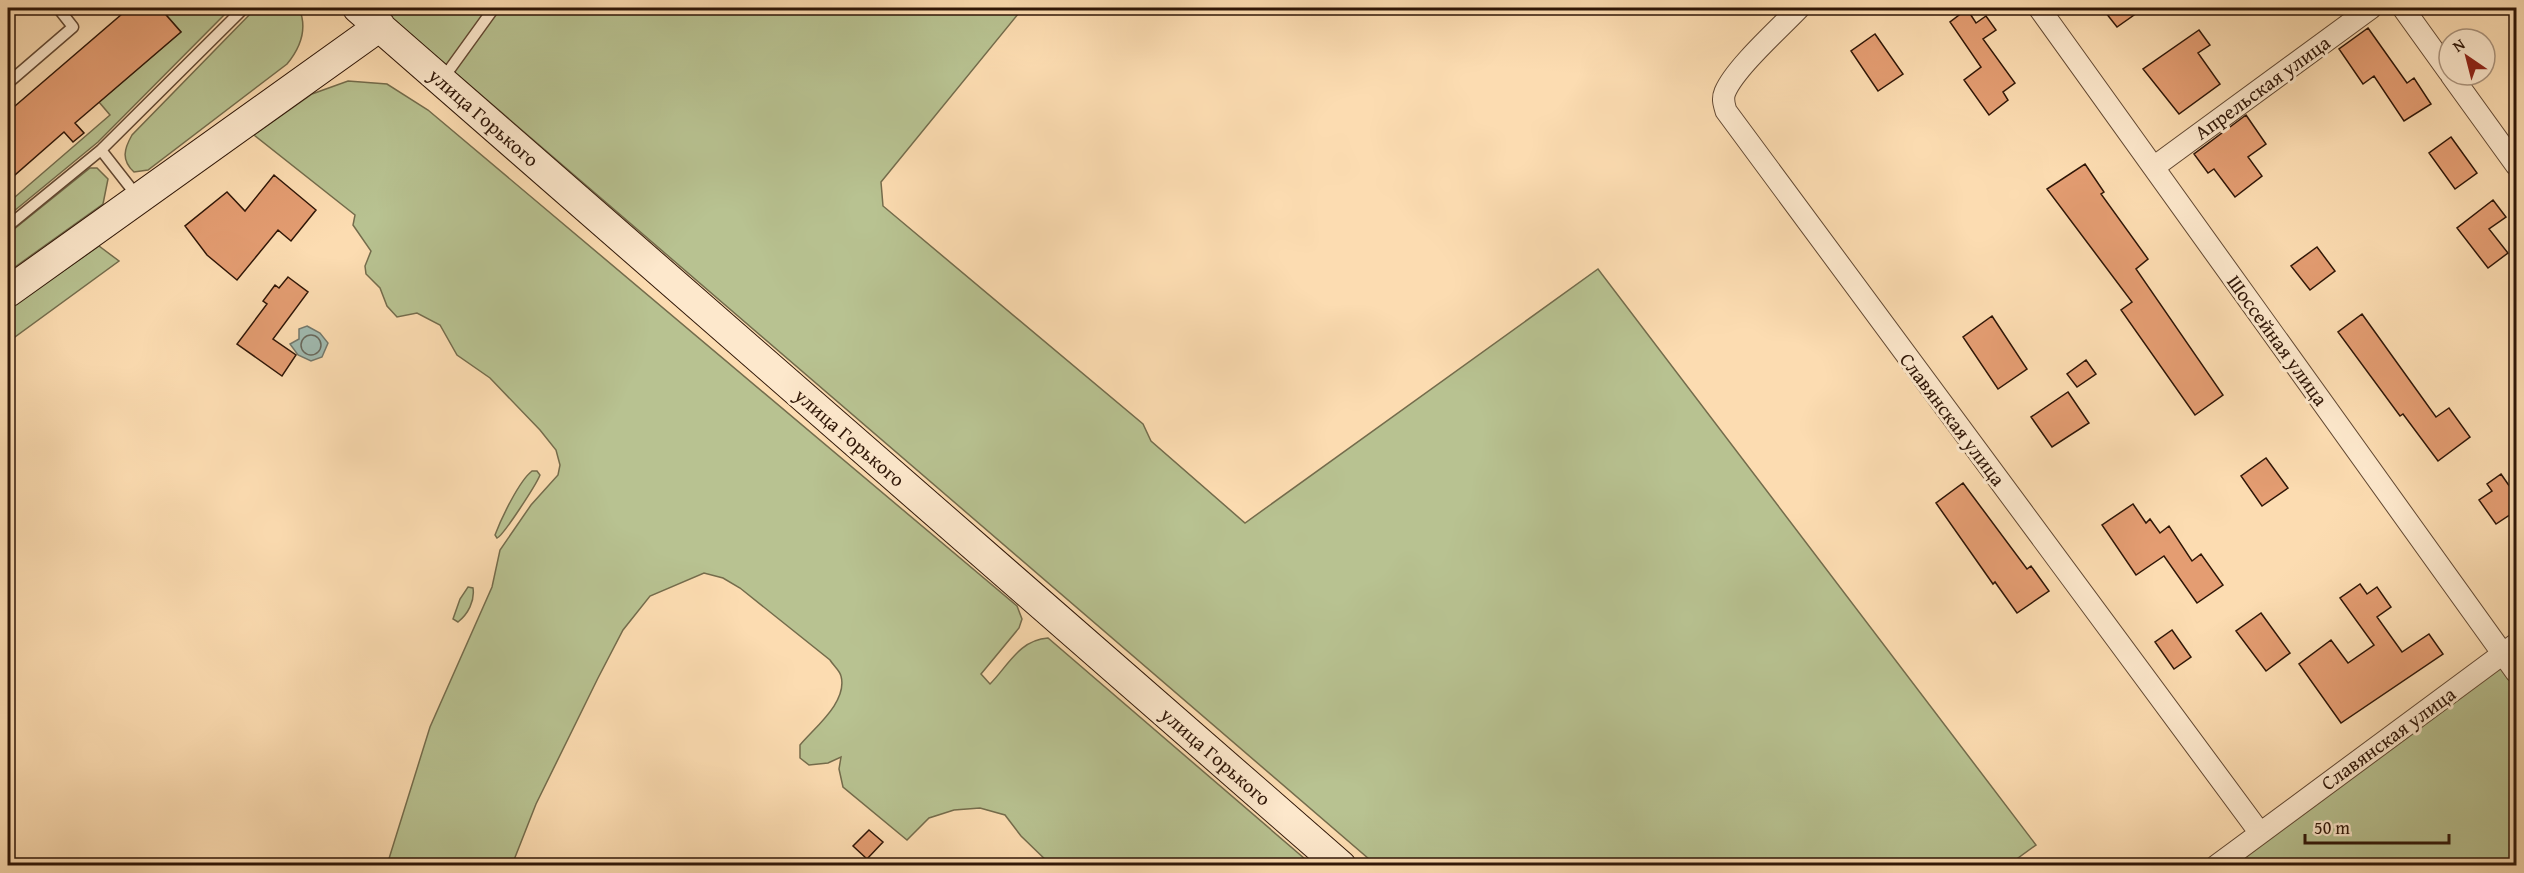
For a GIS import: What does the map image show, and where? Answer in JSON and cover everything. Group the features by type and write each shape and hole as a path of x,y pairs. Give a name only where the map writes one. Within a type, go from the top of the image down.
{"main road":[{"name":"улица Горького","path":"369,17 1341,866"},
{"path":"8,292 139,199 369,17"}],"street":[{"name":"Славянская улица","path":"1799,8 1740,71 1725,92 1723,100 1726,111 2260,833"},
{"name":"Шоссейная улица","path":"2039,8 2510,649 2517,672"},
{"name":"Апрельская улица","path":"2154,167 2371,8"},
{"path":"2403,8 2437,55"},
{"path":"2460,87 2517,165"},
{"name":"Славянская улица","path":"2216,866 2510,649"}],"lane":[{"path":"8,83 73,27 58,8"},
{"path":"8,226 101,150 244,8"},
{"path":"441,80 494,8"},
{"path":"101,150 139,199"}],"green space":[{"path":"160,8 231,8 98,142 8,216 8,203 110,115 99,102 181,32"},
{"path":"256,8 299,8 303,23 302,38 292,58 148,170 134,172 127,163 125,154 132,135"},
{"path":"380,8 1023,8 881,182 883,206 1143,424 1151,441 1245,523 1598,269 2036,845 2007,866 1376,865"},
{"path":"348,81 387,84 428,110 1017,606 1022,619 1019,628 981,674 990,684 1022,649 1038,640 1048,638 1312,865 1051,865 1021,836 1005,815 980,808 954,810 929,818 907,840 843,787 839,769 841,757 828,763 809,765 800,758 800,745 828,714 840,695 842,686 838,670 830,660 740,588 723,578 704,573 650,596 623,630 536,804 512,865 387,865 430,727 492,587 500,550 531,505 558,475 560,465 556,450 540,430 490,378 457,355 440,325 417,313 397,317 387,306 380,288 366,274 365,266 371,251 353,225 355,215 254,135 312,94"},
{"path":"90,168 97,168 108,179 103,204 8,272 8,234"},
{"path":"99,246 119,261 8,342 8,309"},
{"path":"532,471 537,471 540,475 512,520 497,538 495,535 501,520 522,483"},
{"path":"468,587 473,588 472,602 468,611 458,622 453,619 460,599"},
{"path":"2499,666 2516,690 2516,865 2233,866"}],"water":[{"path":"307,326 320,333 328,343 322,357 311,361 298,355 290,344 299,339 299,329"}],"building":[{"path":"129,8 160,8 181,32 75,123 84,133 73,142 64,132 8,181 8,112"},
{"path":"2102,8 2144,8 2117,27"},
{"path":"1967,9 1976,23 1986,16 1996,30 1983,39 2015,83 2003,92 2008,100 1989,115 1964,80 1981,67 1950,22"},
{"path":"2368,28 2407,83 2414,78 2431,104 2404,121 2374,76 2363,84 2339,49"},
{"path":"2199,30 2210,45 2198,53 2220,84 2179,114 2143,69"},
{"path":"1875,34 1903,74 1878,91 1851,51"},
{"path":"2246,115 2266,144 2248,157 2262,176 2235,197 2214,169 2208,173 2194,154"},
{"path":"2451,137 2477,173 2455,189 2429,153"},
{"path":"2085,164 2104,192 2101,194 2148,259 2136,269 2223,395 2195,415 2121,310 2132,302 2047,189"},
{"path":"274,175 316,210 291,241 278,230 237,280 207,255 185,226 227,192 245,211"},
{"path":"2493,200 2506,217 2489,229 2508,253 2488,268 2457,228"},
{"path":"2317,247 2335,271 2310,290 2291,266"},
{"path":"288,277 308,292 273,339 296,355 282,376 237,344 267,304 263,301 275,285 279,288"},
{"path":"2362,314 2436,417 2449,408 2470,437 2438,461 2403,414 2400,416 2338,332"},
{"path":"1992,316 2027,369 1998,389 1963,337"},
{"path":"2086,360 2096,374 2077,387 2067,374"},
{"path":"2068,392 2089,423 2052,447 2031,417"},
{"path":"2266,458 2288,488 2262,506 2241,476"},
{"path":"2501,474 2517,497 2517,510 2496,524 2479,500 2492,491 2487,484"},
{"path":"1963,483 2027,569 2031,566 2049,591 2017,613 1995,582 1993,584 1936,503"},
{"path":"2133,504 2146,523 2150,519 2160,533 2169,526 2192,561 2201,554 2223,585 2197,603 2164,556 2136,575 2102,525"},
{"path":"2360,584 2367,594 2377,587 2391,607 2377,617 2402,652 2429,634 2443,654 2341,723 2299,664 2331,640 2348,663 2374,645 2340,598"},
{"path":"2261,613 2290,653 2266,671 2236,631"},
{"path":"2172,630 2191,657 2174,669 2155,642"},
{"path":"869,830 883,842 867,859 853,846"}]}
